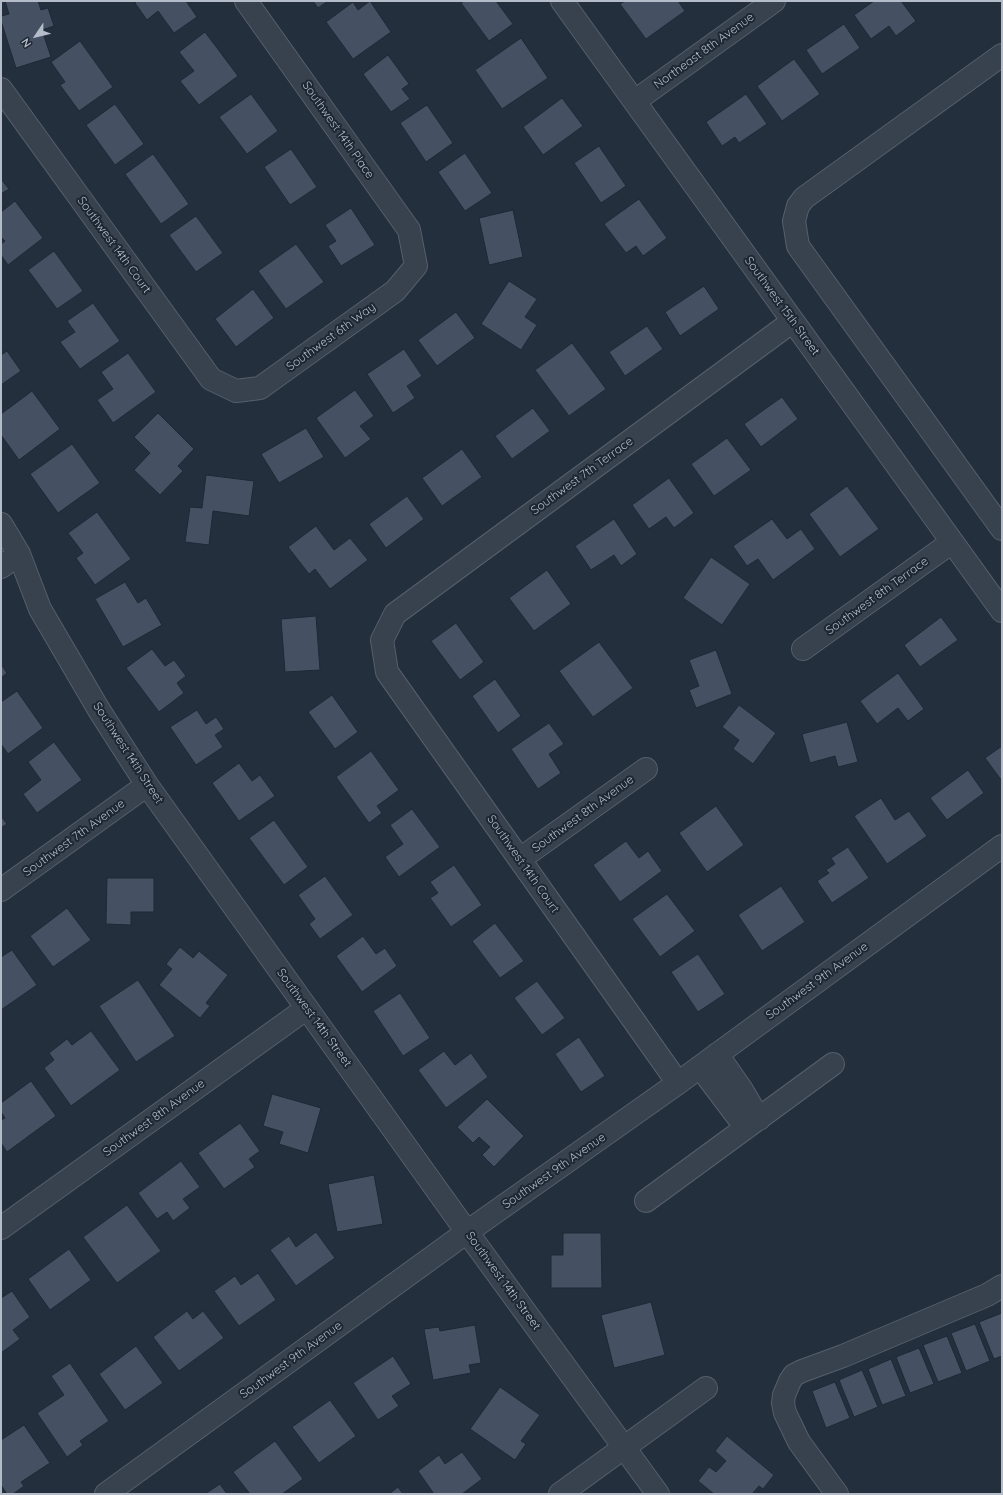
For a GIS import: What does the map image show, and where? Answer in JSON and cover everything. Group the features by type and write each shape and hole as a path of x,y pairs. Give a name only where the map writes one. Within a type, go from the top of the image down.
{"street":[{"name":"Southwest 14th Place","path":"246,1 409,230 416,266"},
{"name":"Southwest 15th Street","path":"562,1 1002,611"},
{"name":"Northeast 8th Avenue","path":"634,101 774,1"},
{"path":"1002,55 804,198 798,206 794,221 798,246 1002,529"},
{"name":"Southwest 14th Court","path":"1,89 211,379 236,391"},
{"name":"Southwest 6th Way","path":"236,391 260,388 395,291 416,266"},
{"name":"Southwest 7th Terrace","path":"382,640 395,614 793,321"},
{"name":"Southwest 14th Street","path":"1,524 19,554 40,609 99,710 147,785 467,1232 658,1494"},
{"name":"Southwest 8th Terrace","path":"803,649 952,542"},
{"path":"1,567 19,554"},
{"name":"Southwest 14th Court","path":"382,640 387,672 678,1083"},
{"name":"Southwest 8th Avenue","path":"520,859 646,769"},
{"name":"Southwest 7th Avenue","path":"1,890 147,785"},
{"name":"Southwest 9th Avenue","path":"106,1494 467,1232 678,1083 1002,846"},
{"name":"Southwest 8th Avenue","path":"1,1228 307,1008"},
{"path":"708,1060 753,1124"},
{"path":"646,1201 833,1064"},
{"path":"837,1494 799,1442 785,1413 784,1395 794,1375 843,1356 987,1295 1002,1286"},
{"path":"560,1494 706,1388"}],"building":[{"path":"5,1 38,1 41,10 48,8 54,26 42,30 51,57 16,68 1,21 1,16 9,14"},
{"path":"137,1 186,1 197,17 174,33 158,11 147,20 135,3"},
{"path":"313,1 328,1 318,8"},
{"path":"370,1 391,32 353,59 326,22 353,2 358,10"},
{"path":"464,1 496,1 513,24 489,41 461,3"},
{"path":"625,1 678,1 685,11 646,39 620,4"},
{"path":"874,1 901,1 916,21 896,36 889,26 871,39 854,15"},
{"path":"844,24 860,48 822,74 806,50"},
{"path":"205,32 238,76 199,105 180,81 194,71 179,52"},
{"path":"521,38 548,78 502,109 475,70"},
{"path":"80,41 113,87 79,111 60,85 65,82 51,62"},
{"path":"388,55 409,84 402,89 410,99 391,112 363,74"},
{"path":"794,59 820,94 782,121 757,86"},
{"path":"251,94 278,131 247,154 219,117"},
{"path":"746,94 767,124 739,143 735,137 722,146 706,122"},
{"path":"562,98 583,126 543,155 523,127"},
{"path":"115,104 144,144 115,165 86,125"},
{"path":"427,105 453,143 426,162 400,123"},
{"path":"599,146 626,186 601,203 574,163"},
{"path":"291,149 317,187 290,205 264,167"},
{"path":"465,153 492,193 465,211 438,172"},
{"path":"153,154 189,204 161,224 125,174"},
{"path":"1,179 9,189 1,194"},
{"path":"639,199 667,238 643,256 636,246 626,253 604,224"},
{"path":"15,201 43,238 8,265 1,255 1,244 5,241 1,237 1,212"},
{"path":"351,208 375,245 341,266 328,246 336,241 325,225"},
{"path":"513,210 523,257 489,265 479,218"},
{"path":"196,216 223,253 196,272 169,235"},
{"path":"296,244 324,282 286,309 258,271"},
{"path":"54,251 83,291 57,309 28,270"},
{"path":"509,281 537,299 525,317 537,325 521,350 481,324"},
{"path":"704,286 719,309 680,336 665,312"},
{"path":"253,289 274,318 236,347 215,319"},
{"path":"93,303 120,341 80,369 60,342 75,332 67,321"},
{"path":"456,312 475,338 437,366 418,340"},
{"path":"647,326 663,349 625,376 609,352"},
{"path":"572,343 606,389 569,416 535,370"},
{"path":"404,349 422,376 407,386 415,398 393,413 367,374"},
{"path":"7,351 21,371 1,385 1,355"},
{"path":"128,353 156,392 113,423 97,400 113,389 101,372"},
{"path":"355,390 374,416 360,426 371,439 345,458 316,418"},
{"path":"32,391 60,429 19,460 1,435 1,414"},
{"path":"782,397 798,419 761,447 744,424"},
{"path":"533,408 550,431 512,459 495,436"},
{"path":"158,413 194,449 178,466 183,471 160,495 134,470 150,453 134,437"},
{"path":"306,428 324,457 279,483 261,454"},
{"path":"727,438 751,470 714,496 691,464"},
{"path":"72,444 100,483 58,513 30,474"},
{"path":"462,449 482,477 442,506 422,478"},
{"path":"206,475 254,481 249,516 213,511 209,545 185,542 190,507 202,508"},
{"path":"669,478 694,513 674,528 666,517 649,529 632,505"},
{"path":"847,486 879,529 840,557 809,514"},
{"path":"407,496 424,519 386,548 369,524"},
{"path":"97,512 131,559 95,585 76,558 83,553 68,533"},
{"path":"614,519 637,554 621,566 614,555 591,570 575,546"},
{"path":"772,519 787,539 801,529 815,549 773,580 758,559 747,566 733,546"},
{"path":"316,526 334,550 350,538 368,560 330,589 315,569 309,574 288,547"},
{"path":"711,557 750,584 722,625 683,598"},
{"path":"547,570 571,604 534,631 509,598"},
{"path":"125,582 138,603 146,598 162,625 123,647 95,599"},
{"path":"316,616 320,670 285,672 281,619"},
{"path":"941,617 958,640 920,667 904,645"},
{"path":"456,623 484,662 460,680 431,641"},
{"path":"599,642 633,688 593,717 559,671"},
{"path":"152,649 165,666 174,660 186,676 177,683 184,693 159,712 126,668"},
{"path":"716,650 732,694 696,708 689,690 699,686 689,660"},
{"path":"1,664 7,673 1,678"},
{"path":"898,673 924,709 908,721 898,708 877,724 860,701"},
{"path":"495,679 521,716 498,733 472,696"},
{"path":"17,691 43,728 8,754 1,744 1,702"},
{"path":"332,695 358,732 335,749 308,712"},
{"path":"739,705 776,733 753,764 733,749 739,740 722,727"},
{"path":"197,710 206,724 216,717 224,729 215,735 223,747 196,765 170,727"},
{"path":"847,722 858,762 838,767 835,756 810,763 802,734"},
{"path":"549,723 564,744 549,754 561,773 538,789 511,749"},
{"path":"54,742 82,780 37,813 23,794 41,780 28,762"},
{"path":"1002,746 1002,781 985,758"},
{"path":"371,751 399,790 377,806 382,813 369,823 336,777"},
{"path":"239,763 252,781 260,775 275,796 239,821 212,783"},
{"path":"968,770 984,793 947,820 930,798"},
{"path":"881,798 895,820 909,811 927,836 887,864 854,816"},
{"path":"716,806 744,845 707,872 679,833"},
{"path":"412,809 440,847 399,877 385,857 403,844 390,825"},
{"path":"1,816 7,824 1,828"},
{"path":"274,820 308,867 284,885 249,838"},
{"path":"626,841 639,858 648,851 662,871 620,902 593,865"},
{"path":"848,847 869,878 832,903 817,881 829,873 826,870 835,864 831,858"},
{"path":"454,865 482,905 451,927 430,898 438,893 430,882"},
{"path":"325,876 353,915 320,939 309,924 315,919 298,895"},
{"path":"107,878 154,878 154,912 131,912 131,925 106,924"},
{"path":"781,886 805,922 762,951 738,915"},
{"path":"667,894 695,931 660,957 632,919"},
{"path":"67,908 91,940 53,967 30,936"},
{"path":"495,923 524,961 500,978 472,941"},
{"path":"363,936 376,954 385,948 397,966 362,992 336,956"},
{"path":"180,947 193,958 199,951 228,975 206,1003 210,1006 200,1018 159,985 172,969 166,964"},
{"path":"12,950 37,985 1,1010 1,957"},
{"path":"698,954 725,994 698,1012 671,972"},
{"path":"138,980 175,1036 136,1062 99,1006"},
{"path":"537,981 565,1018 542,1035 514,998"},
{"path":"400,993 430,1038 403,1056 373,1011"},
{"path":"91,1031 120,1070 71,1106 44,1068 54,1060 49,1053 67,1039 72,1045"},
{"path":"579,1037 605,1076 581,1092 555,1054"},
{"path":"444,1051 455,1065 471,1053 488,1077 446,1108 418,1070"},
{"path":"31,1081 56,1116 7,1152 1,1143 1,1120 5,1118 1,1112 1,1103"},
{"path":"272,1094 321,1108 308,1153 279,1144 283,1132 263,1126"},
{"path":"487,1099 524,1136 494,1167 482,1155 490,1147 479,1137 473,1143 457,1127"},
{"path":"240,1123 260,1151 249,1159 255,1167 224,1189 198,1153"},
{"path":"181,1161 200,1187 183,1199 190,1208 173,1221 167,1212 157,1219 138,1193"},
{"path":"374,1175 383,1224 337,1232 328,1184"},
{"path":"127,1205 161,1251 117,1283 83,1237"},
{"path":"316,1232 335,1258 296,1286 270,1250 289,1236 296,1247"},
{"path":"563,1233 601,1233 602,1288 551,1288 551,1255 563,1255"},
{"path":"69,1249 91,1280 50,1310 28,1279"},
{"path":"258,1273 276,1300 239,1326 214,1291 235,1276 241,1285"},
{"path":"12,1291 30,1317 13,1330 20,1339 1,1353 1,1298"},
{"path":"651,1302 665,1355 614,1368 601,1315"},
{"path":"187,1311 193,1319 203,1311 224,1338 179,1371 153,1337"},
{"path":"1002,1313 1002,1356 994,1359 979,1322"},
{"path":"975,1324 990,1361 966,1371 951,1333"},
{"path":"475,1325 481,1363 469,1365 471,1373 433,1380 424,1329 439,1327 440,1331"},
{"path":"947,1336 962,1373 938,1382 923,1345"},
{"path":"136,1346 163,1383 125,1410 99,1374"},
{"path":"919,1348 934,1384 910,1393 896,1357"},
{"path":"393,1356 411,1384 392,1396 399,1406 378,1420 353,1383"},
{"path":"891,1359 906,1396 882,1405 868,1369"},
{"path":"70,1363 109,1421 80,1441 83,1445 67,1457 37,1413 64,1395 51,1376"},
{"path":"862,1370 878,1407 854,1417 839,1380"},
{"path":"835,1382 850,1418 826,1428 812,1391"},
{"path":"500,1387 540,1415 521,1441 526,1444 515,1460 470,1429"},
{"path":"330,1400 356,1436 319,1463 292,1427"},
{"path":"24,1425 50,1463 21,1482 24,1486 13,1494 7,1494 1,1485 1,1440"},
{"path":"727,1436 774,1475 763,1489 759,1486 752,1494 714,1494 698,1481 709,1467 716,1472 726,1461 715,1451"},
{"path":"275,1441 303,1479 282,1494 250,1494 233,1472"},
{"path":"462,1452 482,1479 462,1494 434,1494 418,1471 439,1455 445,1464"},
{"path":"220,1484 227,1494 205,1494"},
{"path":"398,1487 403,1494 389,1494"}]}
